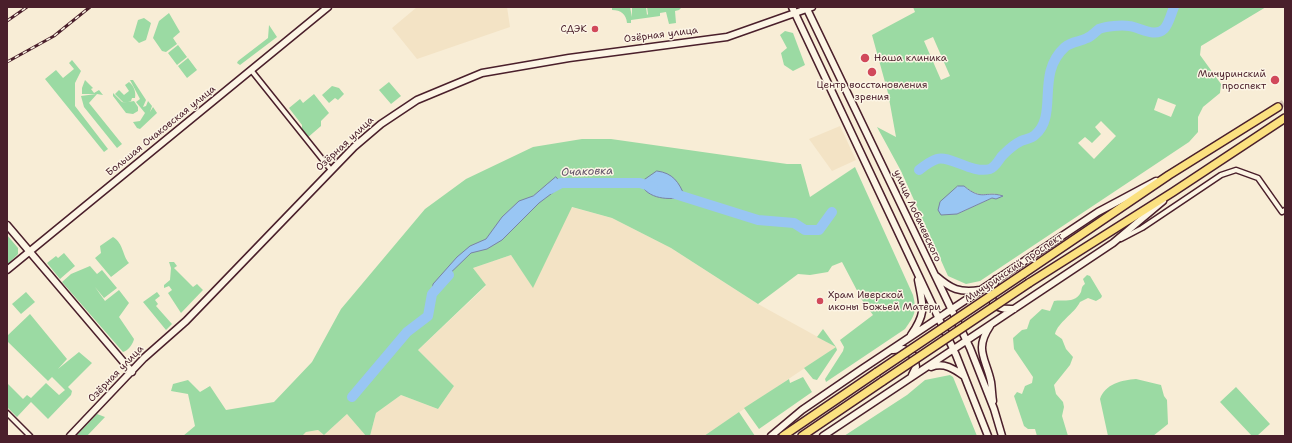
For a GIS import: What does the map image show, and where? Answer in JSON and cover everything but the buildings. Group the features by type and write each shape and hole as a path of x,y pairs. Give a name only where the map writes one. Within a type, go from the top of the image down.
{"main road":[{"name":"Большая Очаковская улица","path":"7,270 328,7"},
{"name":"Озёрная улица","path":"70,436 132,372 186,321 366,135 391,116 428,94 470,77 522,65 727,37 793,10 808,7"},
{"name":"улица Лобачевского","path":"808,7 933,274 966,340 994,409 1002,436"},
{"path":"793,10 939,318 988,436"},
{"name":"Мичуринский проспект","path":"783,436 1169,175 1278,106"},
{"name":"Мичуринский проспект","path":"802,436 1029,283 1173,192 1285,118"},
{"path":"771,436 802,410 1098,212 1134,191 1169,175"},
{"path":"823,436 1113,243 1173,192"},
{"path":"7,225 132,372"},
{"path":"910,337 921,321 922,314 922,298 916,270"},
{"path":"933,274 948,287 959,291 983,289"},
{"path":"996,279 991,296 993,303 999,308 1014,309"},
{"path":"990,325 984,335 981,352 991,382 994,409"},
{"path":"891,350 904,349 914,356 916,367 910,378"},
{"path":"920,371 936,365 942,365 955,370 964,376"}],"street":[{"path":"251,70 331,170"},
{"path":"1113,243 1142,228 1221,175 1236,170 1258,178 1282,212 1285,210"},
{"path":"7,413 30,436"}],"shaded area":[{"path":"417,7 507,7 510,27 417,59 392,28"},
{"path":"840,126 856,160 832,171 809,139"},
{"path":"571,207 612,218 671,248 758,304 836,347 704,436 370,436 376,413 401,395 438,409 454,386 418,350 486,286 473,268 511,255 533,287"},
{"path":"347,414 366,436 301,436 306,432 318,430 324,435"}],"green space":[{"path":"612,7 630,7 632,17 632,7 646,7 647,15 647,7 682,7 675,11 676,23 669,24 666,12 660,13 660,16 631,20 631,23 627,23 626,17 618,11 612,10"},
{"path":"913,7 1266,7 1201,46 1200,55 1221,84 1220,93 1203,107 1198,117 1198,132 1189,142 980,281 966,284 948,276 901,171 877,127 896,137 888,93 872,35 915,12","holes":["933,37 950,76 941,80 924,41","1158,98 1176,105 1171,117 1154,110","1101,121 1116,136 1094,159 1078,143 1085,137 1092,143 1101,134 1095,127","958,186 964,186 976,193 997,194 1003,196 992,198 957,214 950,194"]},
{"path":"169,13 180,32 173,38 177,44 166,52 162,51 153,38 159,21"},
{"path":"144,18 151,23 146,40 139,43 133,37 138,20"},
{"path":"269,25 277,37 240,65 237,63 268,38"},
{"path":"785,31 793,33 805,65 793,71 784,65 781,53 787,48 780,35"},
{"path":"178,45 187,57 177,65 168,53"},
{"path":"188,58 197,70 187,78 178,66"},
{"path":"72,60 81,71 75,83 75,106 108,149 104,152 45,79 56,70 63,78 74,69 69,63"},
{"path":"85,80 93,88 91,89 94,93 99,90 103,95 97,94 89,103 122,144 117,148 84,107 81,96 96,94 82,94 82,88"},
{"path":"130,80 133,80 146,100 143,107 146,106 148,101 152,106 150,112 153,107 157,113 140,129 137,128 133,122 140,121 145,113 136,102 140,99"},
{"path":"129,82 135,91 135,98 132,98 131,101 128,102 134,101 138,107 138,111 133,114 126,113 113,96 113,93 122,102 127,103 123,102 115,94 119,90 124,95 129,91 125,85"},
{"path":"389,82 401,96 391,104 379,90"},
{"path":"332,86 339,88 344,94 338,100 335,98 329,103 322,95"},
{"path":"314,94 329,113 321,121 321,126 306,139 302,134 302,125 289,108 300,99 303,103"},
{"path":"582,139 611,139 787,164 801,164 810,197 855,167 913,295 915,310 911,320 905,329 826,382 825,379 843,351 844,347 840,340 873,315 862,300 842,262 832,266 828,272 810,275 798,274 758,304 671,248 612,218 572,207 533,288 511,255 473,268 486,285 418,350 454,386 438,409 401,395 376,413 370,436 366,436 347,414 324,435 318,430 306,432 302,436 183,436 195,426 188,394 171,391 173,384 188,380 200,392 210,386 226,410 274,402 312,362 341,309 425,209 466,179 533,147"},
{"path":"7,235 18,248 18,254 7,265"},
{"path":"113,237 121,246 129,263 111,277 95,258 101,253 100,246"},
{"path":"64,253 75,266 60,279 47,263 56,256 58,258"},
{"path":"169,262 174,262 177,266 174,268 193,287 197,284 203,290 181,313 168,293 172,290 169,286 164,288 164,285 170,280 171,268"},
{"path":"90,266 97,274 102,270 117,288 104,298 95,287 105,301 119,290 129,303 119,317 134,339 130,347 123,352 62,282 71,274"},
{"path":"1087,275 1090,276 1102,296 1101,298 1096,301 1088,298 1080,302 1059,326 1055,334 1062,339 1066,349 1073,357 1070,365 1054,385 1056,394 1063,402 1064,407 1062,416 1068,436 1037,436 1035,429 1028,429 1024,426 1014,396 1017,392 1022,394 1025,386 1032,383 1033,377 1014,349 1013,338 1022,330 1027,329 1030,320 1042,309 1050,311 1054,301 1072,300 1076,298 1085,284 1083,279"},
{"path":"26,292 35,302 21,314 12,304"},
{"path":"157,292 160,296 155,300 158,304 156,306 172,324 166,330 143,302"},
{"path":"30,314 67,359 58,369 79,352 92,363 68,387 72,391 71,395 48,419 31,402 17,417 7,407 7,383 23,399 27,395 31,398 46,383 59,395 65,390 52,377 48,381 7,341 7,336"},
{"path":"823,329 836,347 817,337"},
{"path":"836,347 837,350 817,380 813,379 804,368"},
{"path":"950,375 953,377 977,436 844,436 907,395 925,380"},
{"path":"803,377 812,392 759,429 744,408 789,379 790,383"},
{"path":"1136,379 1161,385 1164,396 1167,400 1168,424 1153,436 1108,436 1100,399 1102,394 1110,386 1125,380"},
{"path":"1236,387 1270,424 1257,436 1252,436 1220,402"},
{"path":"739,412 755,436 704,436"},
{"path":"97,414 105,417 87,436 76,436"}],"water":[{"path":"657,171 663,172 675,179 685,197 660,198 648,193 640,183"},
{"path":"556,177 561,183 559,188 539,203 502,240 487,249 471,253 439,284 432,294 433,284 457,257 470,246 486,239 502,217 519,201 533,196"},
{"path":"958,186 964,186 970,191 980,195 992,194 1003,196 996,199 992,198 957,214 941,215 938,210 940,202"}],"waterway":[{"name":"Очаковка","path":"919,170 932,161 942,158 976,169 983,170 992,168 1010,148 1035,135 1042,127 1046,117 1051,69 1056,58 1065,47 1089,37 1099,29 1110,26 1129,26 1152,32 1160,31 1164,29 1167,24 1174,7"},
{"name":"Очаковка","path":"550,189 561,183 640,183 653,187"},
{"name":"Очаковка","path":"672,193 758,220 794,223 805,230 819,230 832,212"},
{"name":"Очаковка","path":"352,397 407,332 428,316 432,294 449,275"}],"tunnel":[{"path":"1278,107 1285,102"}],"railway":[{"path":"7,21 27,7"},
{"path":"7,62 54,36 90,7"}],"place":[{"name":"СДЭК","path":"595,29"},
{"name":"Наша клиника","path":"865,58"},
{"name":"Центр восстановления зрения","path":"872,72"},
{"name":"Мичуринский проспект","path":"1275,80"},
{"name":"Храм Иверской иконы Божьей Матери","path":"820,301"}]}
